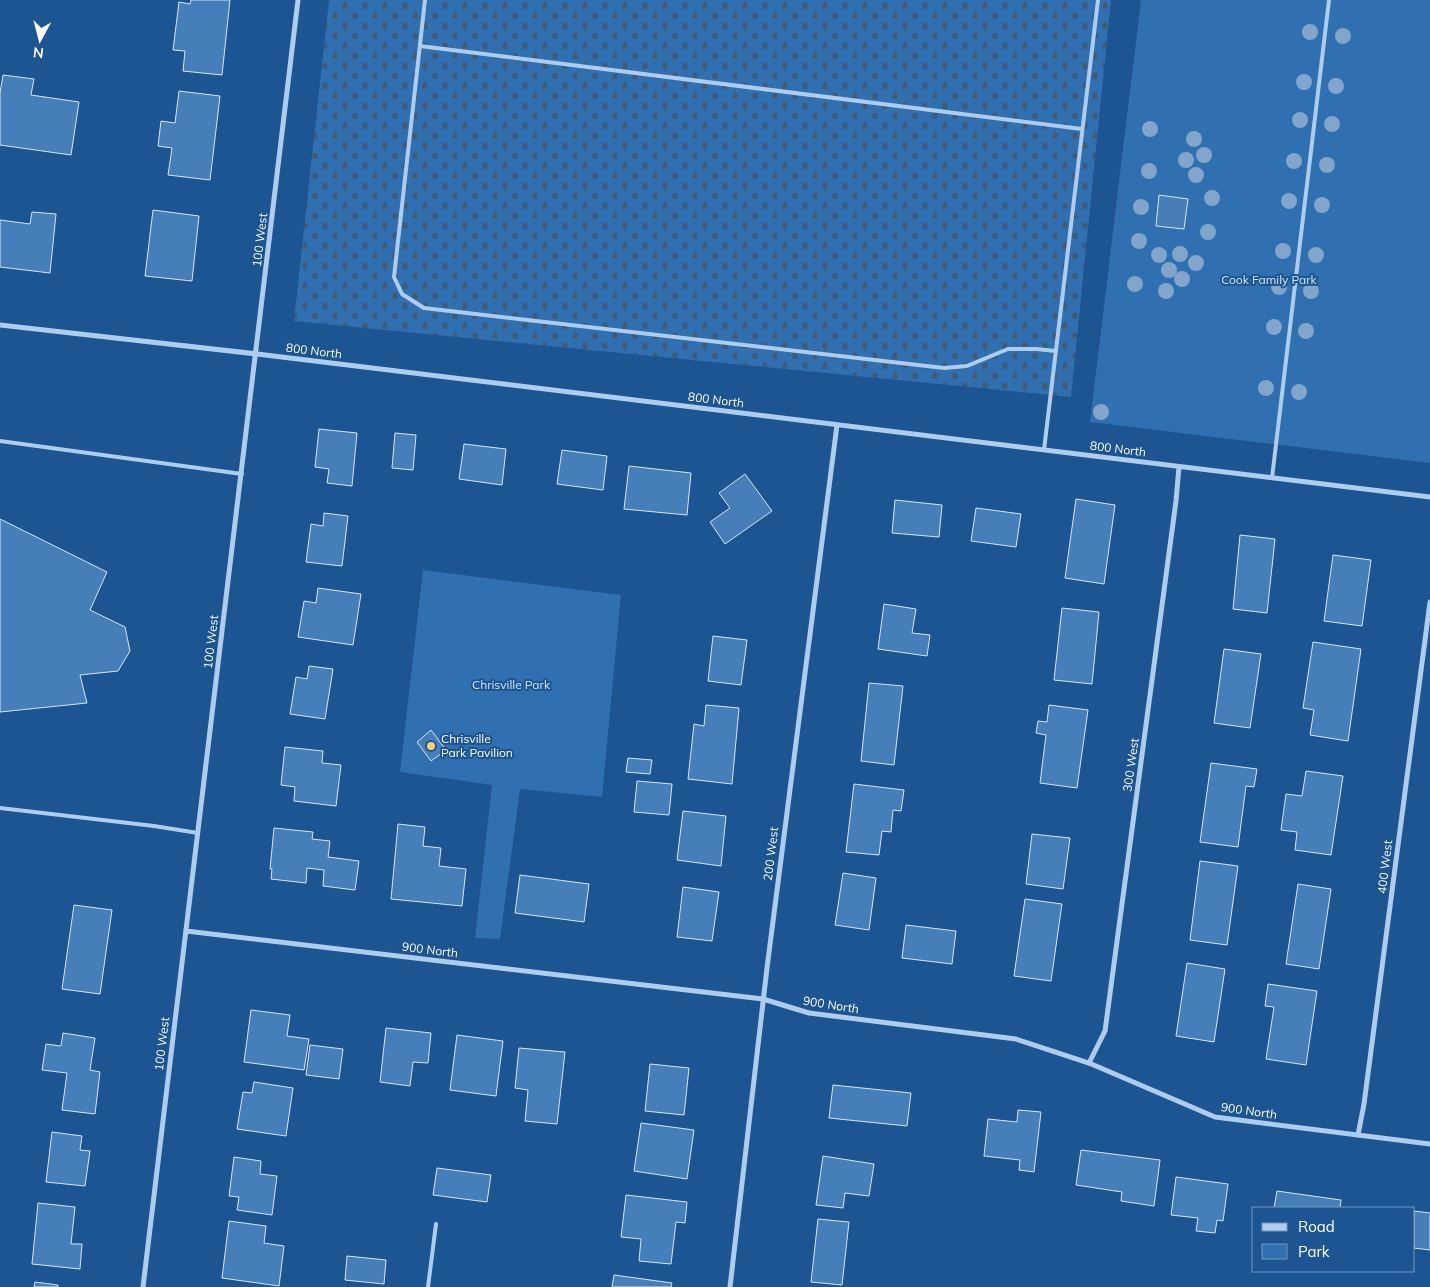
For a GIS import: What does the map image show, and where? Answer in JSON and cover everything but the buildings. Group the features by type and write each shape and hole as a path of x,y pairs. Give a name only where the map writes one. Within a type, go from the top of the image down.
{"street":[{"name":"100 West","path":"143,1287 257,354 298,0"},
{"name":"800 North","path":"0,325 257,354 1430,497"},
{"name":"200 West","path":"730,1287 763,999 836,425"},
{"name":"300 West","path":"1089,1063 1106,1031 1179,467"},
{"name":"400 West","path":"1358,1135 1364,1104 1430,602"},
{"name":"900 North","path":"186,931 763,999 809,1013 1016,1039 1089,1063 1215,1116 1430,1144"}],"lane":[{"path":"425,0 394,277 402,294 424,308 944,368 967,366 1008,349 1056,351"},
{"path":"1044,450 1098,0"},
{"path":"1272,478 1329,0"},
{"path":"420,46 1082,128"},
{"path":"0,441 242,474"},
{"path":"0,808 154,826 198,834"},
{"path":"428,1287 436,1224"}],"green space":[{"path":"329,0 1111,0 1071,397 294,321"},
{"name":"Cook Family Park","path":"1141,0 1430,0 1430,463 1090,422"},
{"name":"Chrisville Park","path":"423,570 621,595 602,797 520,789 500,939 475,938 492,785 400,772"}],"place":[{"name":"Chrisville Park Pavilion","path":"431,746"}]}
